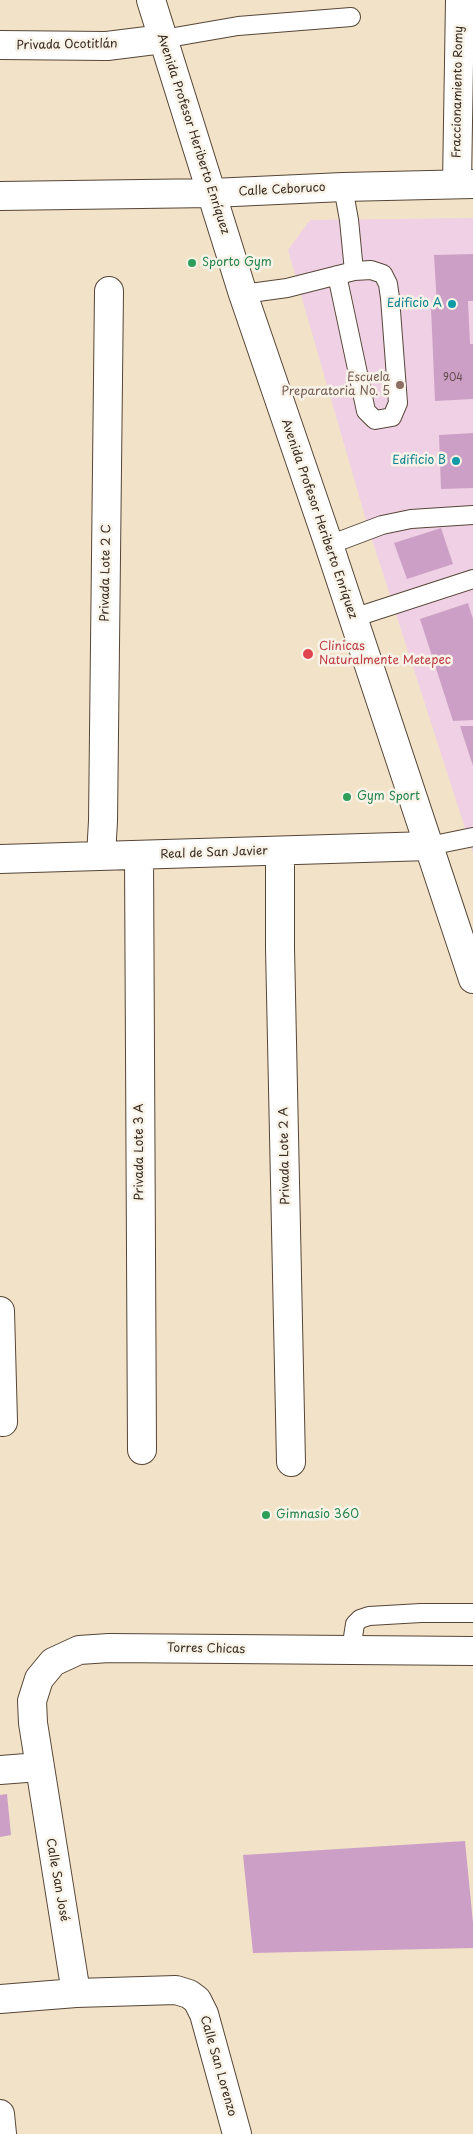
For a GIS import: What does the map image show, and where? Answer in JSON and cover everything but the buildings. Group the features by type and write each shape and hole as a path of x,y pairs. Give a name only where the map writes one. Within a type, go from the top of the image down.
{"street":[{"name":"Avenida Profesor Heriberto Enríquez","path":"151,0 243,294 472,974"},
{"name":"Fraccionamiento Romy","path":"460,0 465,184"},
{"name":"Privada Ocotitlán","path":"0,45 107,46 163,39"},
{"name":"Calle Ceboruco","path":"0,196 212,193 465,184"},
{"name":"Privada Lote 2 C","path":"101,856 109,291"},
{"name":"Real de San Javier","path":"0,859 429,846"},
{"name":"Privada Lote 2 A","path":"280,851 280,948 292,1462"},
{"name":"Privada Lote 3 A","path":"139,855 142,1450"},
{"path":"0,1311 3,1422"},
{"name":"Torres Chicas","path":"39,1767 32,1701 39,1679 53,1662 78,1650 119,1648 473,1651"},
{"path":"0,1770 39,1767"},
{"name":"Calle San José","path":"39,1767 76,1993"},
{"name":"Calle San Lorenzo","path":"76,1993 176,1990 184,1991 197,2000 204,2014 237,2134"},
{"path":"0,1999 76,1993"},
{"path":"0,2114 2,2134"}],"lane":[{"path":"163,39 238,26 351,17"},
{"path":"243,294 287,288 346,273 379,272 386,278 388,284 398,403 392,417 379,420 372,419 366,411 346,273 349,220 343,187"},
{"path":"329,545 369,528 411,519 473,515"},
{"path":"353,618 473,579"},
{"path":"429,846 473,836"},
{"path":"351,1650 355,1624 360,1619 369,1616 473,1613"}],"shaded area":[{"name":"Escuela Preparatoria No. 5","path":"473,218 473,853 368,527 288,250 310,220"}],"place":[{"name":"Sporto Gym","path":"192,263"},
{"name":"Edificio A","path":"452,304"},
{"name":"Escuela Preparatoria No. 5","path":"400,385"},
{"name":"Edificio B","path":"456,461"},
{"name":"Clinicas Naturalmente Metepec","path":"308,654"},
{"name":"Gym Sport","path":"347,797"},
{"name":"Gimnasio 360","path":"266,1515"}]}
